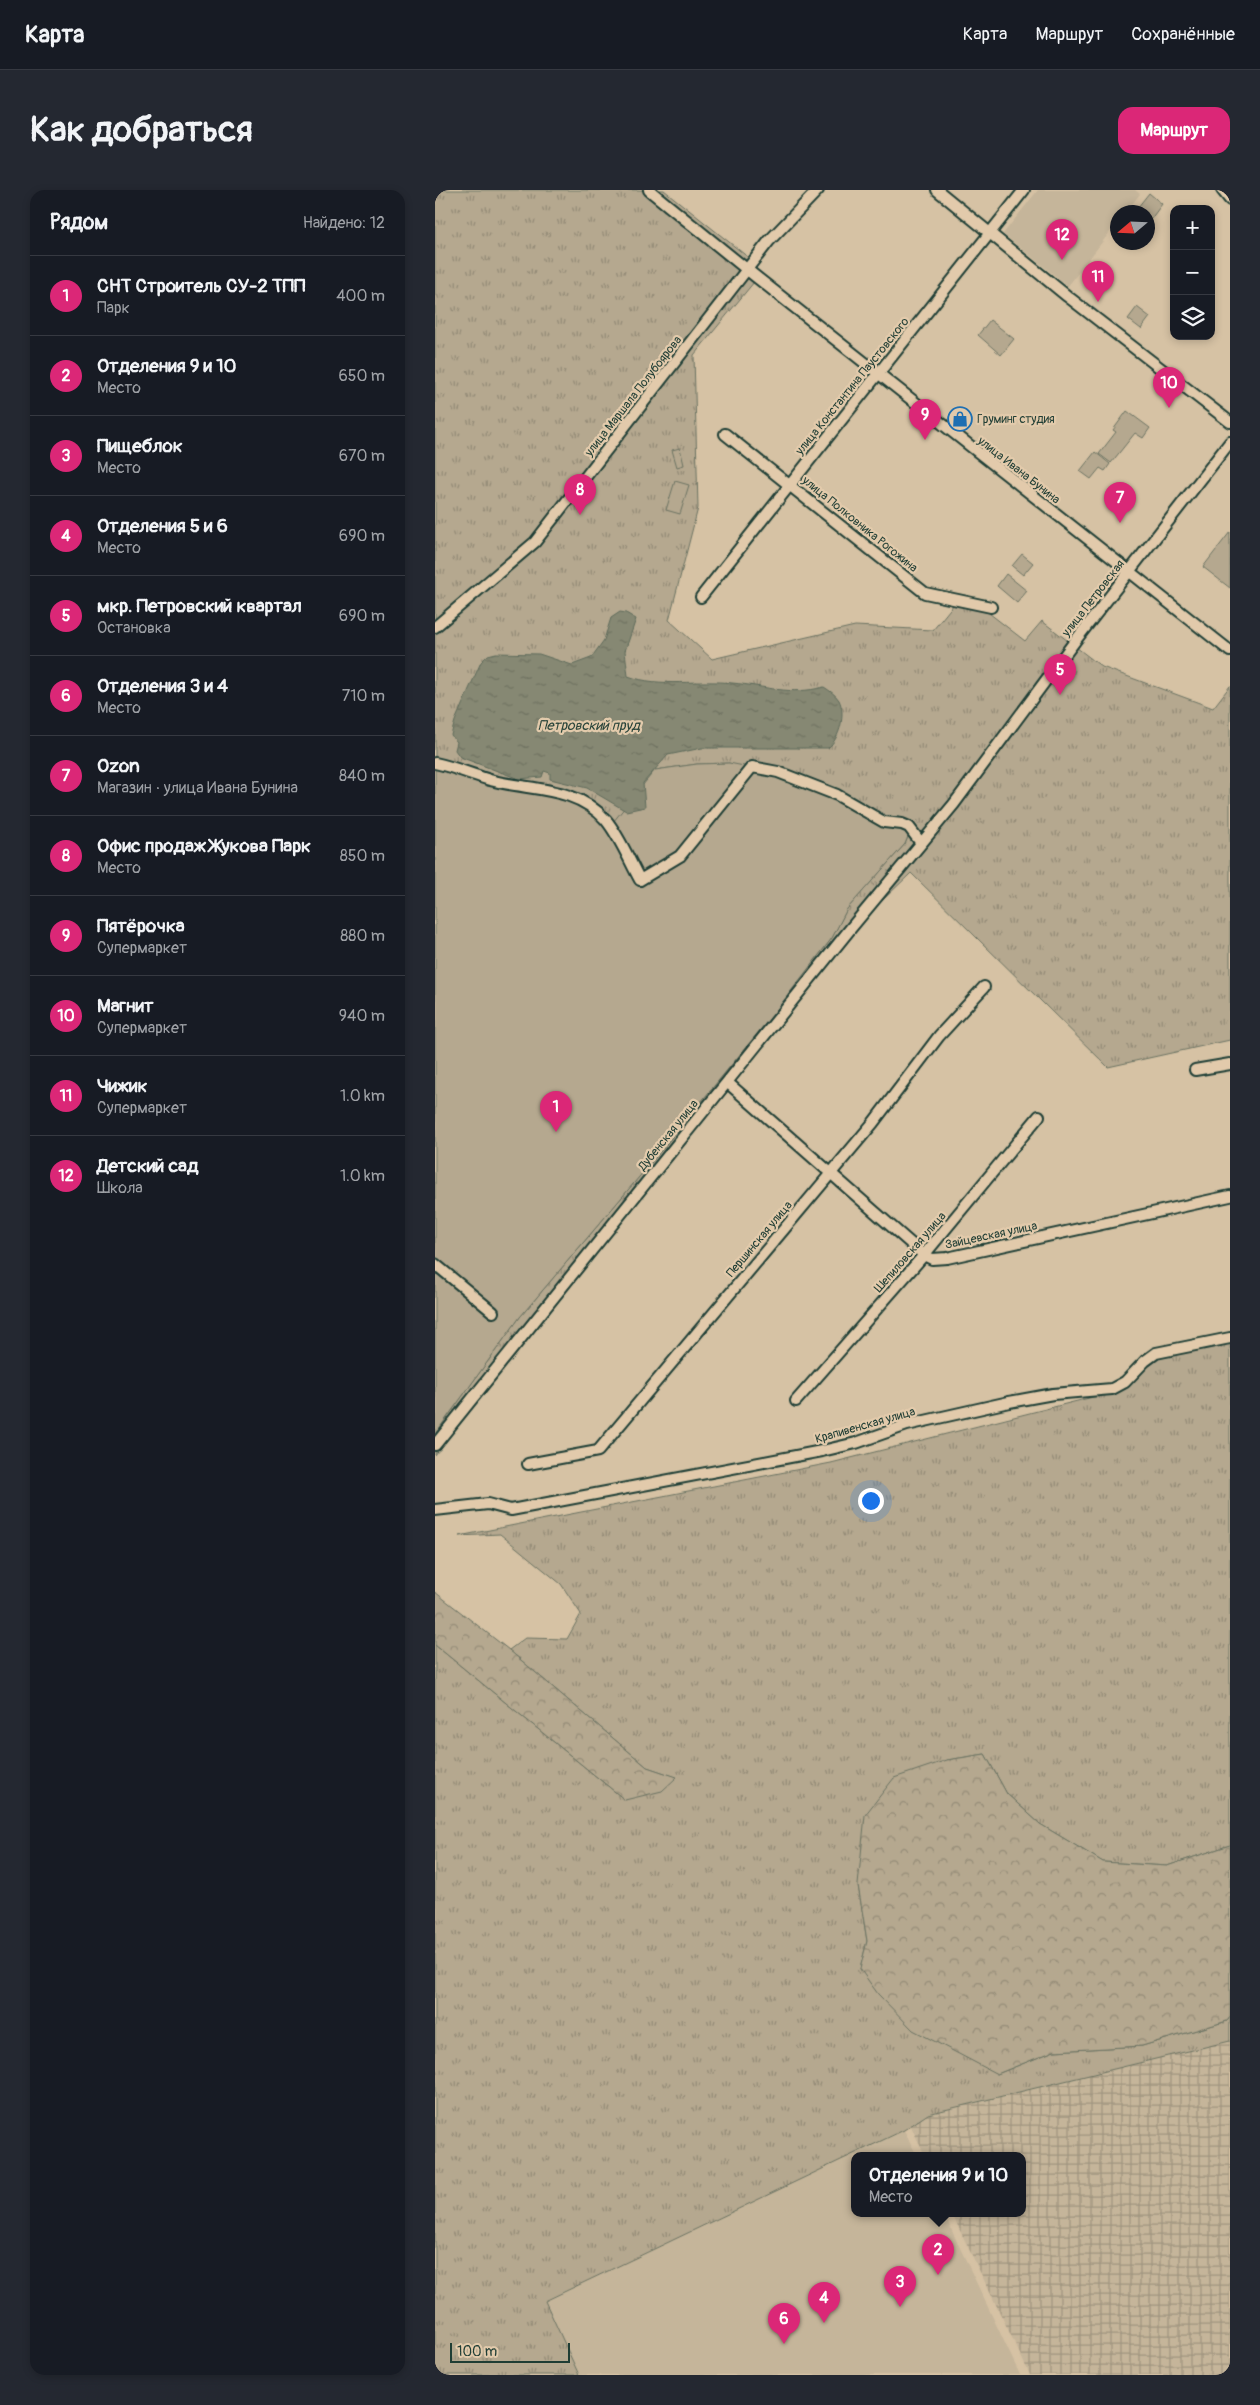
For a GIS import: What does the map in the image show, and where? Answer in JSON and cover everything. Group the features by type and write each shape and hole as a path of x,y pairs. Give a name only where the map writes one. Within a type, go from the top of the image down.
{"street":[{"name":"улица Ивана Бунина","path":"649,190 746,270 1230,651"},
{"name":"улица Маршала Полубоярова","path":"435,627 535,542 769,241 817,190"},
{"path":"937,190 991,232 1067,296 1230,422"},
{"name":"улица Константина Паустовского","path":"701,597 1024,190"},
{"path":"1222,190 1230,200"},
{"name":"улица Полковника Рогожина","path":"725,434 790,483 925,593 991,607"},
{"name":"улица Петровская","path":"921,842 986,764 1075,641 1230,442"},
{"path":"435,763 490,780 554,790 589,807 604,819 611,828 640,880 680,856 752,767 778,772 837,795 884,822 902,824 909,828 921,842"},
{"name":"Дубенская улица","path":"435,1445 921,842"},
{"name":"Першинская улица","path":"528,1464 598,1451 873,1123 939,1036 984,988"},
{"path":"1195,1070 1230,1064"},
{"path":"728,1083 924,1255"},
{"name":"Шепиловская улица","path":"796,1401 924,1255 1039,1116"},
{"name":"Зайцевская улица","path":"924,1255 933,1259 947,1258 1230,1196"},
{"path":"435,1264 493,1312"},
{"name":"Крапивенская улица","path":"435,1510 488,1504 511,1510 822,1451 856,1443 907,1425 1009,1402 1053,1394 1111,1389 1125,1382 1145,1361 1156,1353 1230,1338"}],"shaded area":[{"path":"1038,190 1135,190 1140,194 1131,205 1110,205 1110,232 1068,286 1003,234"},
{"path":"1230,2041 1230,2375 1030,2375 953,2217 1026,2217 1026,2152 923,2152 910,2124 928,2114"},
{"path":"904,2130 915,2152 858,2152"},
{"path":"851,2155 851,2217 945,2217 1020,2375 579,2375 544,2302"}],"green space":[{"path":"435,190 664,190 749,258 759,276 694,355 698,508 669,620 712,659 855,626 933,630 954,604 985,610 1025,641 1042,621 1102,667 1213,708 1230,686 1230,1040 1108,1067 911,873 860,922 710,1112 553,1302 435,1455 435,1434 520,1317 645,1170 774,1013 832,938 847,909 905,844 909,835 729,763 697,764 655,770 609,828 435,767"},
{"path":"1149,193 1162,204 1155,214 1155,205 1140,205"},
{"path":"1137,307 1150,317 1141,329 1128,319"},
{"path":"990,320 1014,339 1001,355 978,335"},
{"path":"1127,411 1150,428 1143,438 1135,433 1111,463 1099,454 1116,432 1113,430"},
{"path":"680,448 684,465 677,467 672,450"},
{"path":"1095,452 1110,464 1105,471 1100,468 1091,479 1080,471"},
{"path":"675,481 689,485 680,514 666,510"},
{"path":"1230,532 1230,588 1203,567"},
{"path":"1022,554 1033,563 1023,575 1012,566"},
{"path":"1006,574 1027,591 1017,603 997,586"},
{"path":"729,763 764,770 902,826 909,834 905,844 847,909 832,938 774,1013 645,1170 520,1317 435,1434 435,767 562,793 609,827 655,770 697,764"},
{"path":"1230,1343 1230,1845 1167,1866 1103,1862 1040,1824 1007,1794 985,1754 947,1760 858,1885 867,1941 860,1969 997,2074 1054,2051 1142,2046 1227,2021 1230,2017 1230,2041 928,2114 904,2130 858,2152 851,2152 851,2155 545,2301 579,2375 435,2375 435,1645 625,1800 676,1777 647,1767 509,1650 525,1638 567,1639 581,1614 561,1584 500,1534 459,1536 831,1463 1121,1390 1148,1361 1156,1357"},
{"path":"435,1592 509,1650 647,1767 677,1777 662,1791 625,1800 435,1645"},
{"path":"985,1754 1007,1794 1040,1824 1103,1862 1167,1866 1230,1845 1230,2017 1227,2021 1142,2046 1054,2051 997,2074 913,2030 878,1994 860,1969 867,1941 858,1885 865,1815 894,1778 947,1760"}],"water":[{"name":"Петровский пруд","path":"620,612 636,619 625,651 628,676 653,682 719,682 778,690 800,691 824,687 836,696 841,706 841,726 836,738 828,748 702,748 668,755 643,783 645,807 626,811 587,788 550,779 550,773 544,771 542,777 519,779 460,757 455,750 457,742 451,735 455,721 481,662 488,655 496,653 539,654 572,665 591,658 604,640 611,618"}],"place":[{"name":"Детский сад","path":"1062,260"},
{"name":"Чижик","path":"1098,302"},
{"name":"Магнит","path":"1169,408"},
{"name":"Груминг студия","path":"960,419"},
{"name":"Пятёрочка","path":"925,440"},
{"name":"Офис продаж Жукова Парк","path":"580,515"},
{"name":"Ozon","path":"1120,523"},
{"name":"мкр. Петровский квартал","path":"1060,695"},
{"name":"СНТ Строитель СУ-2 ТПП","path":"556,1132"},
{"name":"Отделения 9 и 10","path":"938,2275"},
{"name":"Пищеблок","path":"900,2307"},
{"name":"Отделения 5 и 6","path":"824,2323"},
{"name":"Отделения 3 и 4","path":"784,2344"}]}
